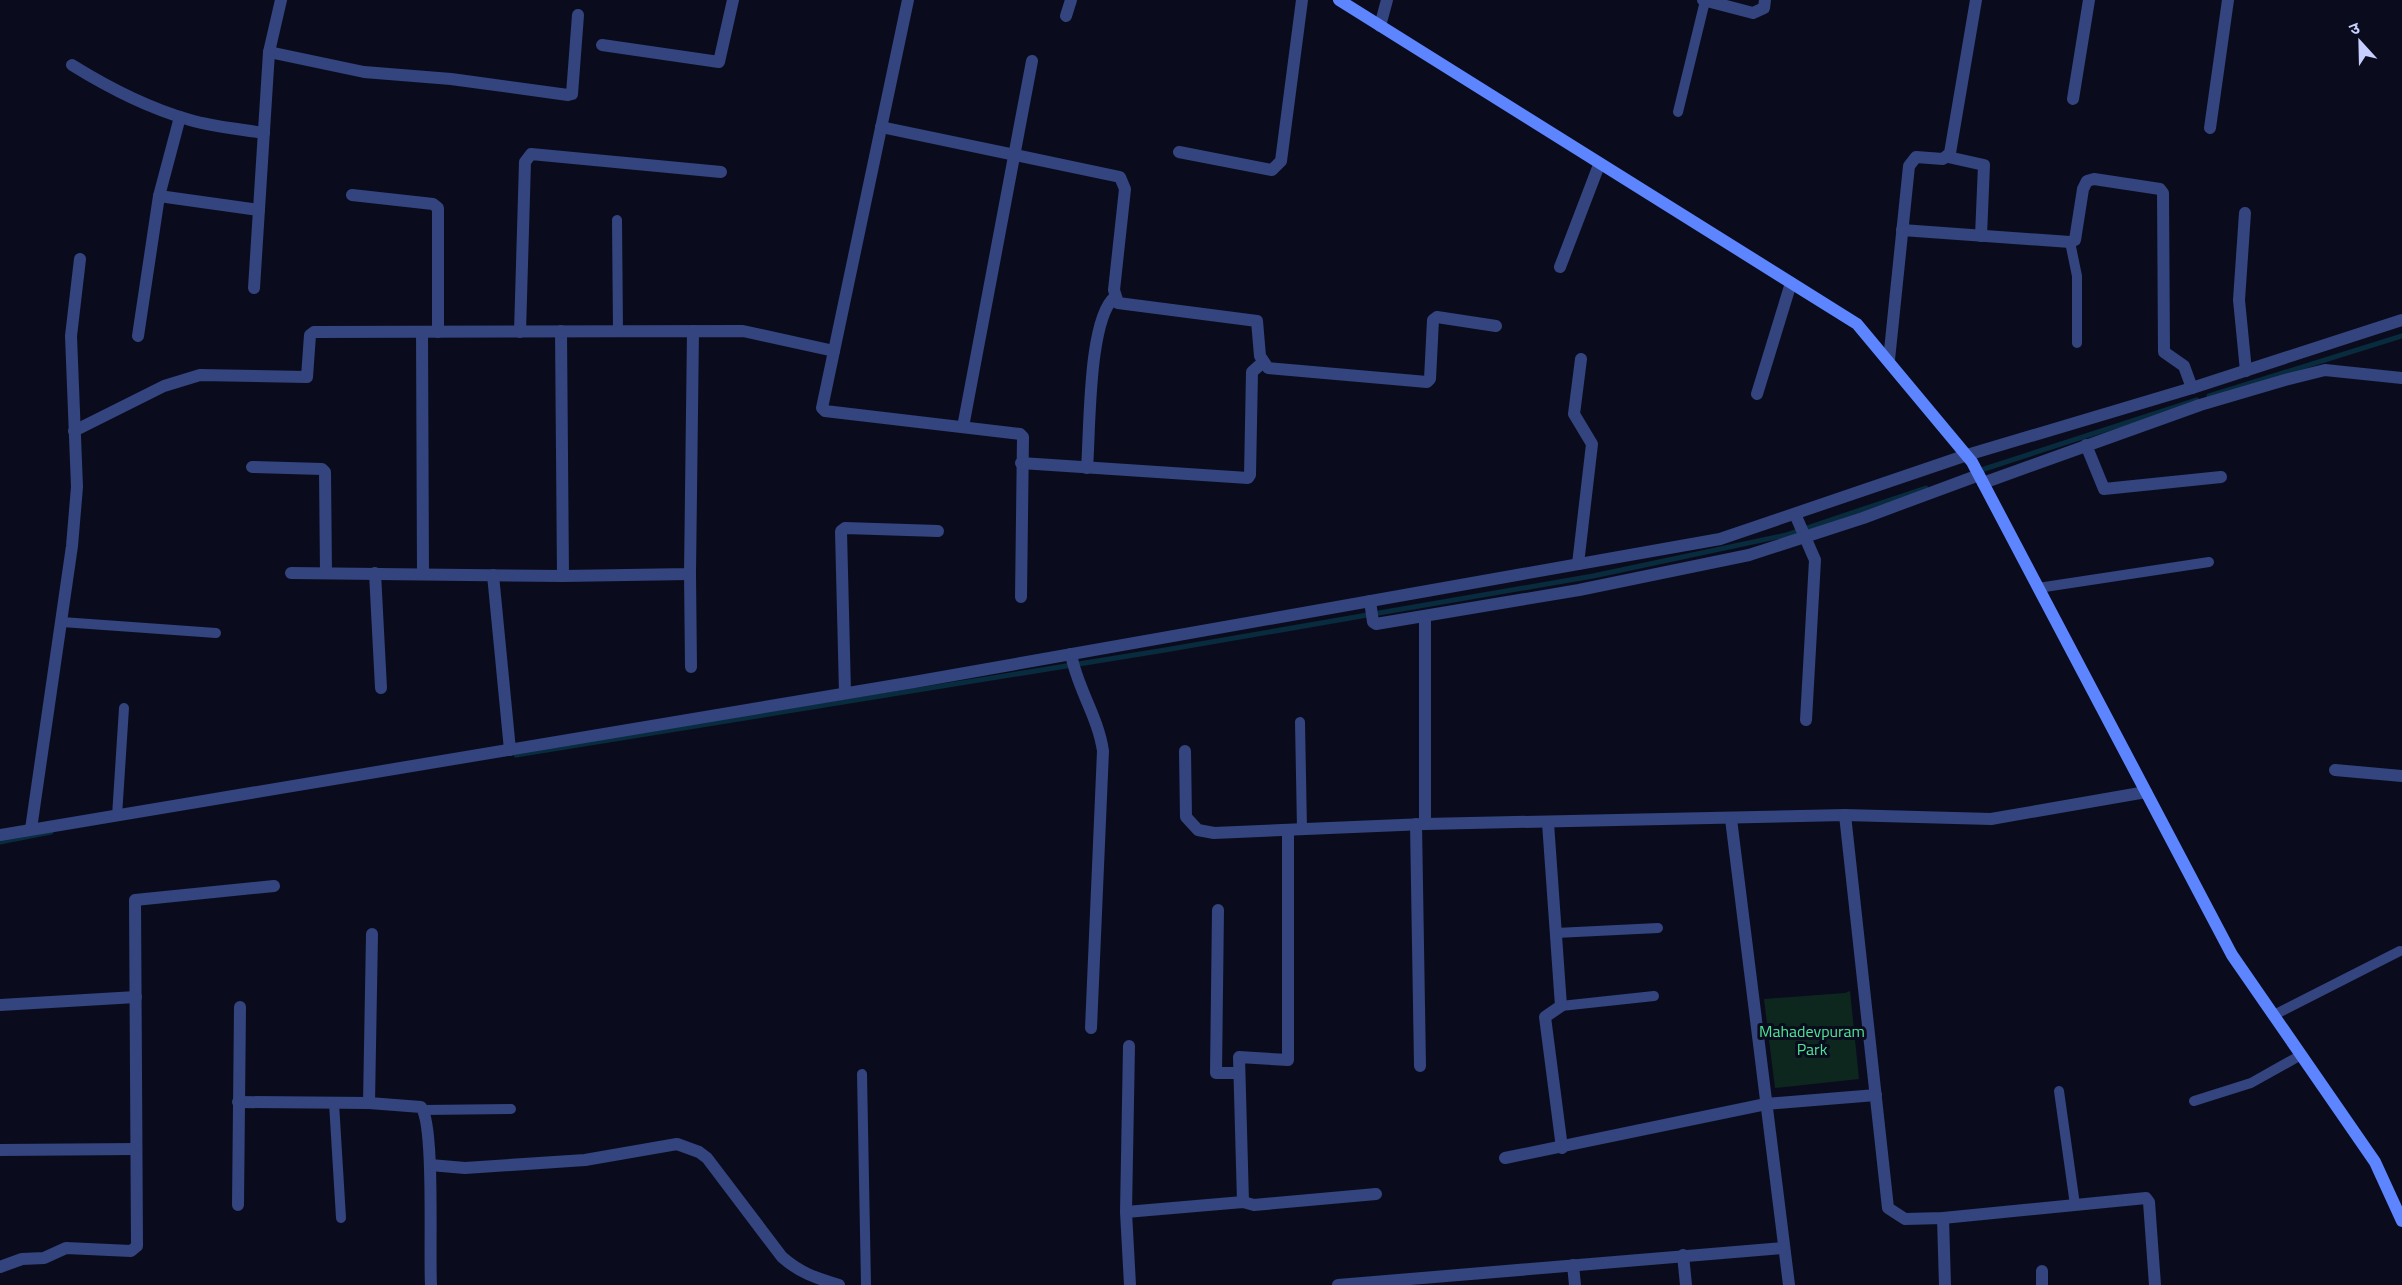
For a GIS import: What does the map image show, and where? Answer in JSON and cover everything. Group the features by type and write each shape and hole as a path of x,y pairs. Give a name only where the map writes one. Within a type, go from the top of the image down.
{"street":[{"path":"254,288 269,52 281,0"},
{"path":"602,45 719,62 733,0"},
{"path":"908,0 823,410 1020,434 1023,437 1021,597"},
{"path":"1066,16 1071,0"},
{"path":"1179,152 1272,170 1277,167 1281,161 1302,0"},
{"path":"1339,0 1599,165 1857,324 1889,360 1970,459 2232,956 2374,1162 2402,1221"},
{"path":"1380,26 1387,0"},
{"path":"1704,0 1753,13 1764,8 1765,0"},
{"path":"1948,157 1976,0"},
{"path":"2073,99 2089,0"},
{"path":"2210,128 2229,0"},
{"path":"269,52 364,72 452,78 570,95 578,15"},
{"path":"963,427 1032,61"},
{"path":"72,65 105,86 180,117 264,133"},
{"path":"138,336 159,196 180,117"},
{"path":"881,127 1120,177 1125,189 1115,297 1118,303 1257,321 1262,363 1268,368 1427,382 1430,379 1433,320 1437,316 1496,326"},
{"path":"520,332 527,157 531,154 721,172"},
{"path":"1889,360 1911,160 1916,157 1943,159 1948,157 1984,165 1981,236"},
{"path":"1560,267 1599,165"},
{"path":"1902,230 2070,242 2075,240 2083,189 2087,181 2094,179 2160,189 2163,193 2164,352 2184,366 2193,388"},
{"path":"352,195 433,204 438,208 438,332"},
{"path":"159,196 259,210"},
{"path":"2245,213 2239,300 2246,371"},
{"path":"31,829 62,622 78,487 71,336 80,259"},
{"path":"1757,394 1791,283"},
{"path":"1088,468 1096,333 1104,309 1115,297"},
{"path":"0,835 845,693 1072,661 1720,538 1795,516 2402,320"},
{"path":"691,668 693,331"},
{"path":"74,431 164,386 200,375 307,377 310,335 314,332 743,331 834,351"},
{"path":"422,332 423,574"},
{"path":"561,332 563,576"},
{"path":"1578,564 1592,444 1574,414 1581,359"},
{"path":"1021,463 1248,478 1250,475 1252,372 1262,363"},
{"path":"1371,603 1373,622 1376,624 1622,581 1749,555 1980,477 2086,445 2200,405 2325,370 2402,378"},
{"path":"2086,445 2104,489 2221,477"},
{"path":"252,467 325,472 326,573"},
{"path":"1795,516 1815,560 1806,720"},
{"path":"845,693 842,531 845,528 938,531"},
{"path":"291,573 563,576 690,574"},
{"path":"375,573 381,688"},
{"path":"493,575 510,750"},
{"path":"1420,1066 1425,616"},
{"path":"1072,661 1100,732 1103,751 1091,1028"},
{"path":"1185,751 1186,817 1198,830 1214,833 1421,824 1845,815 1991,819 2146,792"},
{"path":"2335,770 2402,776"},
{"path":"1845,815 1888,1208 1905,1219 1943,1218 2146,1198 2156,1285"},
{"path":"1731,819 1789,1285"},
{"path":"1548,823 1561,1006 1545,1017 1562,1148"},
{"path":"1243,1202 1239,1057 1288,1060 1288,830"},
{"path":"0,1267 22,1259 44,1258 66,1248 134,1249 137,1246 136,898 274,886"},
{"path":"1218,910 1216,1073 1239,1073"},
{"path":"369,1103 372,934"},
{"path":"0,1005 136,997"},
{"path":"237,1205 240,1007"},
{"path":"1129,1046 1126,1212 1130,1285"},
{"path":"1505,1158 1766,1104 1876,1095"},
{"path":"238,1102 369,1103 421,1107 430,1165 431,1285"},
{"path":"430,1165 465,1168 585,1160 677,1144 699,1152 707,1158 782,1257 805,1275 839,1285"},
{"path":"0,1150 136,1149"},
{"path":"1126,1212 1243,1202 1254,1205 1376,1194"},
{"path":"1943,1218 1945,1285"},
{"path":"1338,1285 1423,1282 1573,1265 1784,1248"},
{"path":"1683,1255 1686,1285"},
{"path":"1573,1265 1575,1285"},
{"path":"2042,1271 2042,1285"}],"lane":[{"path":"1678,111 1704,0"},
{"path":"617,220 618,332"},
{"path":"2070,242 2077,276 2077,343"},
{"path":"2038,588 2209,562"},
{"path":"62,622 216,633"},
{"path":"117,816 124,708"},
{"path":"1300,722 1302,829"},
{"path":"1556,933 1658,928"},
{"path":"2274,1015 2400,951"},
{"path":"1561,1006 1654,996"},
{"path":"2194,1101 2252,1083 2301,1055"},
{"path":"862,1074 866,1285"},
{"path":"2059,1091 2075,1205"},
{"path":"334,1103 341,1218"},
{"path":"423,1110 511,1110"}],"green space":[{"name":"Mahadevpuram Park","path":"1850,991 1859,1079 1775,1088 1764,999"}],"waterway":[{"path":"2209,396 2402,336"},
{"path":"1978,471 2197,400"},
{"path":"516,755 1165,650 1593,576 1786,535 1926,488"},
{"path":"0,842 51,832"}]}
